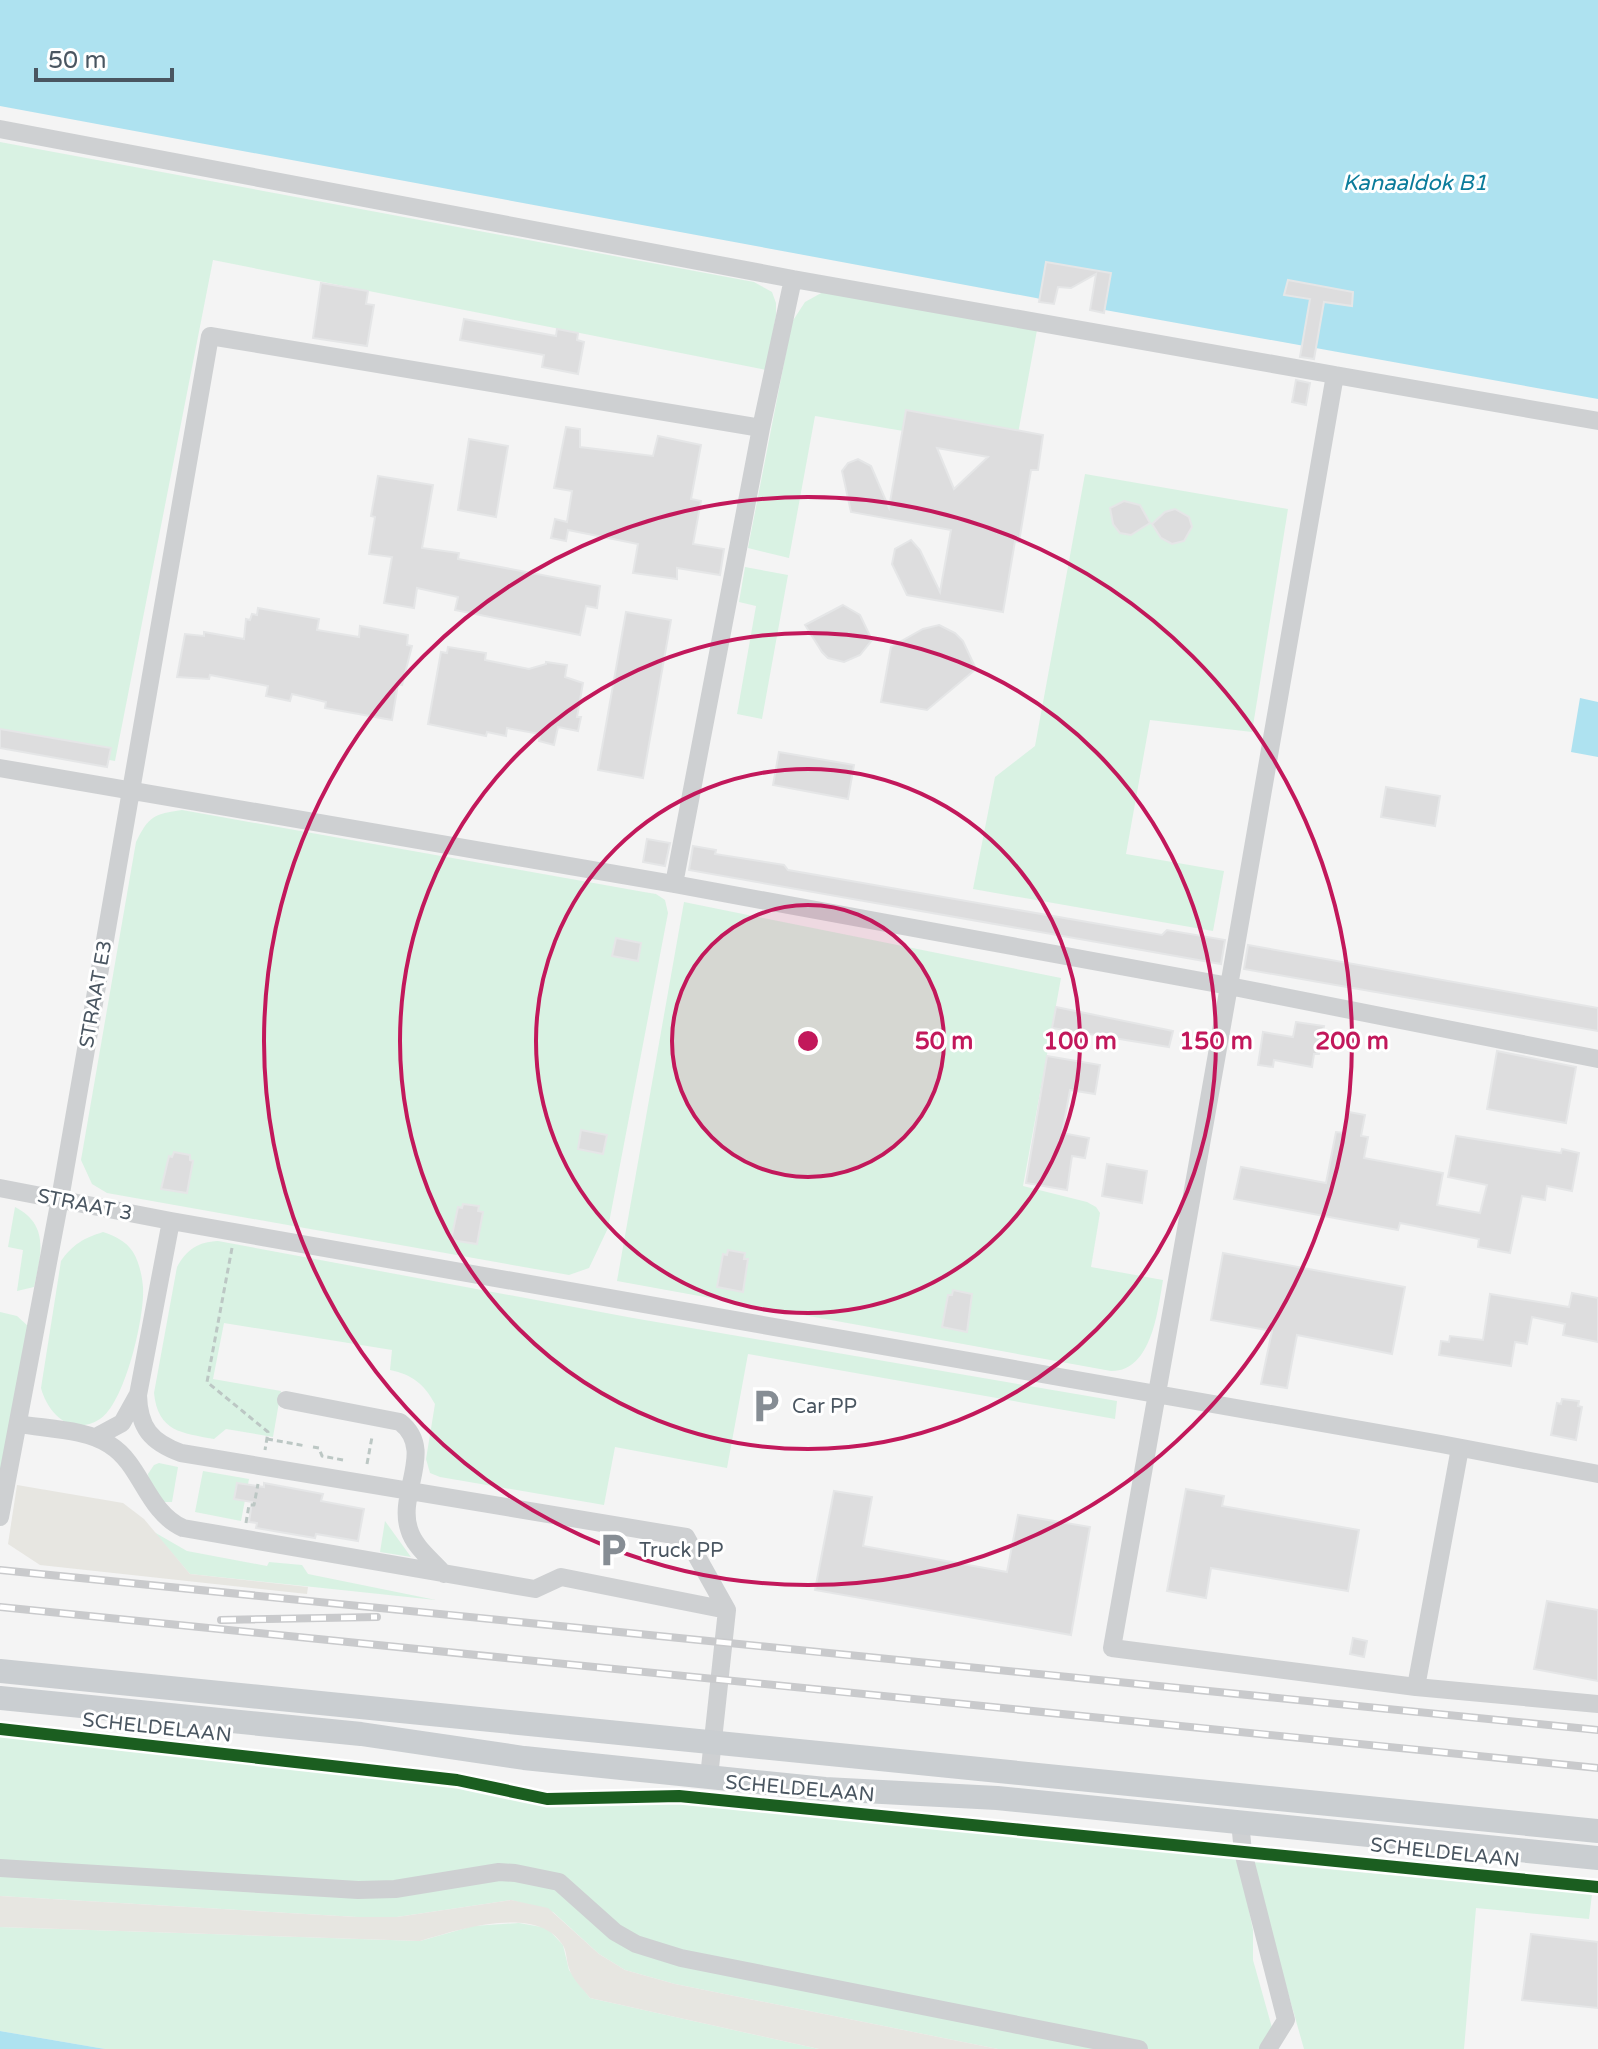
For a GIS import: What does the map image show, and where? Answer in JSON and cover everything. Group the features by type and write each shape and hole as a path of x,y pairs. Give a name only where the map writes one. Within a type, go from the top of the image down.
{"main road":[{"name":"SCHELDELAAN","path":"0,1671 1598,1831"},
{"name":"SCHELDELAAN","path":"0,1698 361,1734 524,1758 825,1789 997,1798 1598,1858"}],"lane":[{"path":"0,129 793,279 1598,421"},
{"path":"674,884 761,428 793,279"},
{"name":"STRAAT E3","path":"0,1517 60,1199 210,336 761,428"},
{"path":"1335,375 1112,1648 1416,1687 1598,1704"},
{"path":"0,768 674,884 1229,986 1598,1059"},
{"name":"STRAAT 3","path":"0,1188 1598,1474"},
{"path":"171,1221 138,1395 138,1409 144,1426 163,1446 181,1453 306,1475 686,1537 727,1610"},
{"path":"96,1437 122,1423 138,1395"},
{"path":"286,1400 400,1422 411,1431 417,1444 407,1511 408,1527 413,1540 444,1574"},
{"path":"19,1424 96,1437 111,1445 122,1455 157,1509 169,1522 183,1528 535,1589 561,1577 727,1610"},
{"path":"1416,1687 1460,1448"},
{"name":"SCHELDELAAN","path":"709,1777 727,1610"},
{"path":"1240,1822 1243,1852 1286,2020 1268,2049"},
{"path":"0,1868 358,1890 395,1889 499,1872 515,1873 559,1882 615,1932 636,1944 681,1958 1139,2049"}],"path":[{"path":"235,1232 207,1382 268,1432 254,1505 249,1505 245,1527 259,1529 257,1541"},
{"path":"363,1484 375,1417"},
{"path":"267,1439 306,1446"},
{"path":"313,1447 319,1448 322,1456 352,1461"}],"green space":[{"path":"0,142 754,282 772,292 776,303 766,370 213,260 115,761 0,740"},
{"path":"823,292 1037,330 1015,450 815,416 789,558 748,548 792,322 805,302"},
{"path":"1085,474 1288,509 1252,732 1150,720 1126,854 1224,871 1213,931 973,889 995,777 1035,746"},
{"path":"745,567 788,575 762,719 737,714 756,606 739,602"},
{"path":"182,810 656,894 665,900 668,913 608,1228 589,1268 569,1275 107,1193 92,1184 81,1160 136,842 153,818"},
{"path":"684,902 1061,978 1023,1186 1096,1207 1100,1213 1091,1267 1163,1280 1150,1337 1136,1361 1125,1369 1111,1371 617,1281"},
{"path":"15,1207 34,1223 40,1242 34,1287 17,1291 23,1250 8,1247"},
{"path":"103,1232 120,1239 137,1260 143,1287 141,1318 132,1358 118,1396 109,1410 89,1424 70,1424 55,1414 41,1388 61,1261 79,1242"},
{"path":"218,1241 633,1318 1117,1401 1115,1419 748,1354 727,1468 615,1447 604,1505 430,1473 426,1459 435,1404 417,1381 390,1370 392,1350 224,1323 213,1379 281,1391 273,1437 226,1429 214,1439 202,1437 182,1432 166,1423 156,1406 154,1393 177,1267 194,1248"},
{"path":"0,1312 17,1316 28,1326 0,1476"},
{"path":"159,1463 178,1467 172,1502 163,1502 149,1480 148,1474"},
{"path":"203,1471 249,1479 241,1521 195,1512"},
{"path":"385,1521 411,1557 380,1552"},
{"path":"154,1532 187,1551 267,1566 269,1562 302,1565 308,1574 436,1600 190,1574"},
{"path":"0,1736 456,1785 554,1804 679,1800 1238,1858 1253,1930 1253,1960 1278,2049 998,2049 675,1984 625,1970 599,1954 553,1912 511,1900 397,1917 357,1917 0,1896"},
{"path":"1251,1862 1592,1894 1589,1919 1476,1908 1464,2049 1304,2049"},
{"path":"519,1923 547,1928 563,1945 569,1970 590,1998 819,2049 105,2049 0,2031 0,1927 420,1941 473,1926"}],"sand":[{"path":"17,1485 123,1503 144,1519 190,1574 308,1587 307,1594 40,1565 8,1544"},
{"path":"0,1896 357,1917 397,1917 511,1900 548,1908 599,1954 625,1970 675,1984 998,2049 819,2049 590,1998 570,1972 562,1944 550,1932 534,1925 495,1923 420,1941 0,1927"}],"water":[{"name":"Kanaaldok B1","path":"0,0 1598,0 1598,399 1105,310 1111,273 1047,262 1040,299 0,106"},
{"path":"1580,698 1598,702 1598,757 1571,752"},
{"path":"0,2031 105,2049 0,2049"}],"building":[{"path":"1046,262 1111,273 1104,313 1090,310 1096,274 1071,288 1058,287 1054,304 1039,302"},
{"path":"1288,280 1353,292 1352,306 1324,302 1314,359 1300,357 1310,299 1284,295"},
{"path":"321,283 368,291 366,304 374,305 367,346 313,338"},
{"path":"464,319 556,336 557,329 578,333 577,340 584,342 578,374 542,367 544,355 460,340"},
{"path":"1296,380 1310,383 1306,405 1292,402"},
{"path":"906,410 1043,435 1038,470 1031,470 1003,612 907,595 892,564 895,549 911,540 920,550 940,592 951,530 851,512 842,471 848,463 858,459 871,466 889,508","holes":["937,448 988,457 954,489"]},
{"path":"566,427 580,429 580,447 653,456 658,436 701,445 691,499 701,501 693,544 724,549 720,575 677,568 677,579 633,573 638,544 568,530 566,541 551,538 555,519 567,522 572,491 554,488"},
{"path":"469,439 508,446 496,517 458,510"},
{"path":"378,476 433,485 422,548 459,553 458,559 600,586 597,608 586,606 580,635 455,610 458,597 417,588 414,608 384,603 392,557 369,554"},
{"path":"1124,501 1140,505 1150,523 1131,535 1120,533 1113,524 1110,508"},
{"path":"1175,509 1189,517 1192,527 1184,541 1172,544 1161,538 1152,524 1165,512"},
{"path":"843,605 860,615 872,640 860,655 844,662 828,658 805,625"},
{"path":"258,608 319,619 317,630 359,637 360,626 408,635 407,645 412,646 402,685 398,684 392,720 325,708 326,702 292,694 290,701 266,696 268,686 210,675 209,679 177,677 185,634 204,636 204,632 244,639 246,619 250,620 252,614 257,615"},
{"path":"626,612 671,620 643,778 598,770"},
{"path":"939,625 963,641 976,669 927,710 881,702 891,647 923,629"},
{"path":"448,647 486,653 485,660 529,669 546,662 567,665 565,677 583,683 577,717 581,717 578,731 558,727 554,745 539,741 540,734 507,728 506,736 487,732 486,736 428,724 441,652 447,653"},
{"path":"0,729 111,748 107,767 0,748"},
{"path":"779,752 854,765 848,799 773,785"},
{"path":"1386,787 1440,796 1435,826 1381,817"},
{"path":"647,839 670,843 665,866 643,862"},
{"path":"693,846 716,850 715,854 784,865 788,870 1162,935 1167,930 1225,940 1221,964 689,870"},
{"path":"616,938 641,943 638,961 612,956"},
{"path":"1248,945 1598,1008 1598,1031 1244,969"},
{"path":"1056,1007 1173,1031 1169,1047 1052,1028"},
{"path":"1296,1022 1324,1026 1319,1054 1314,1054 1312,1067 1274,1060 1273,1067 1258,1065 1263,1032 1293,1037"},
{"path":"1497,1051 1576,1067 1566,1123 1487,1109"},
{"path":"1047,1056 1100,1065 1095,1094 1070,1090 1062,1133 1089,1138 1085,1158 1072,1156 1067,1190 1026,1183"},
{"path":"1349,1112 1365,1115 1361,1136 1368,1137 1364,1158 1443,1173 1437,1205 1480,1213 1487,1185 1448,1177 1456,1136 1561,1153 1562,1149 1579,1153 1572,1191 1547,1186 1545,1200 1522,1196 1510,1253 1478,1247 1479,1239 1400,1223 1398,1230 1234,1199 1241,1167 1326,1183 1336,1132 1345,1133"},
{"path":"581,1130 607,1135 603,1154 578,1149"},
{"path":"174,1152 190,1155 193,1161 187,1193 161,1189 169,1156 172,1157"},
{"path":"1107,1164 1147,1171 1142,1203 1102,1196"},
{"path":"463,1204 479,1206 478,1211 483,1212 477,1244 451,1240 458,1207 462,1208"},
{"path":"728,1250 745,1253 744,1259 748,1259 743,1292 717,1287 723,1254 727,1255"},
{"path":"1223,1253 1405,1287 1392,1354 1297,1335 1287,1388 1261,1384 1272,1331 1211,1320"},
{"path":"953,1290 972,1294 967,1332 942,1327 948,1295 952,1295"},
{"path":"1572,1293 1598,1298 1598,1342 1563,1335 1565,1324 1532,1317 1527,1344 1515,1342 1511,1366 1439,1355 1441,1341 1449,1342 1450,1336 1483,1340 1490,1294 1569,1307"},
{"path":"1562,1399 1579,1401 1578,1406 1582,1407 1576,1440 1551,1435 1557,1403 1561,1404"},
{"path":"237,1483 264,1487 264,1483 323,1494 321,1501 364,1509 358,1541 316,1534 315,1538 256,1528 257,1523 249,1522 252,1502 234,1499"},
{"path":"1186,1489 1224,1496 1222,1506 1359,1530 1348,1591 1211,1568 1206,1598 1167,1591"},
{"path":"834,1491 872,1497 863,1546 1007,1572 1018,1515 1090,1527 1071,1635 815,1590"},
{"path":"1547,1601 1598,1610 1598,1681 1534,1669"},
{"path":"1353,1638 1367,1641 1364,1657 1350,1654"},
{"path":"1531,1934 1598,1942 1598,2008 1522,2000"}],"railway":[{"path":"0,1570 1598,1730"},
{"path":"0,1607 1598,1768"},
{"path":"221,1620 377,1617"}],"cycle path":[{"path":"0,1729 457,1780 547,1799 679,1796 1598,1887"}],"place":[{"name":"Car PP","path":"766,1406"},
{"name":"Truck PP","path":"613,1550"}]}
